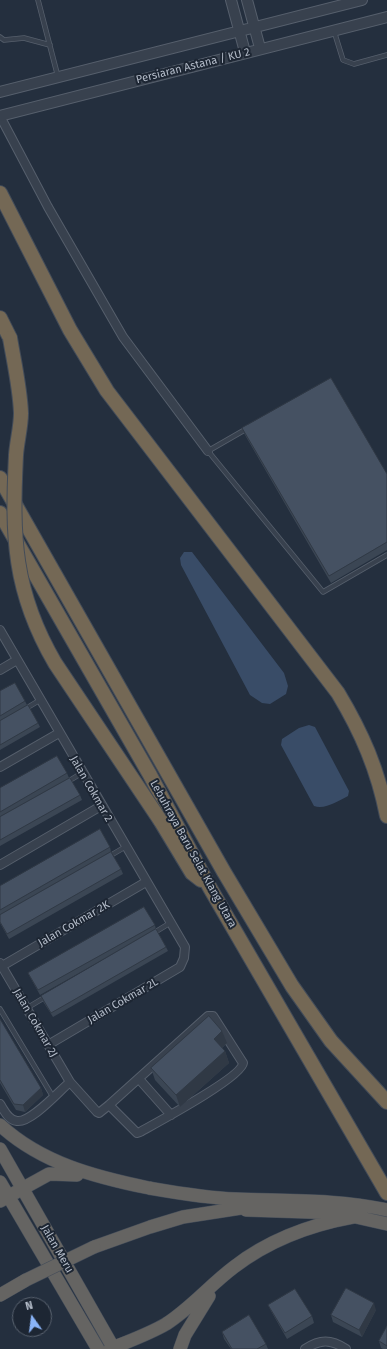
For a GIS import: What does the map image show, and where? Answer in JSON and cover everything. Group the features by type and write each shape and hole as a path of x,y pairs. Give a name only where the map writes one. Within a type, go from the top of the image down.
{"highway":[{"path":"0,193 70,330 107,391 338,693 356,726 375,767 387,816"},
{"path":"0,318 10,338 21,413 16,454 15,545 20,582 29,612 42,641 55,663 160,820 192,873 210,888"},
{"name":"Lebuhraya Baru Selat Klang Utara","path":"0,478 220,866 292,986 331,1041 387,1102"},
{"name":"Lebuhraya Baru Selat Klang Utara","path":"0,513 150,775 210,888 387,1194"},
{"path":"0,1125 42,1155 83,1172 116,1182"},
{"name":"Jalan Meru","path":"0,1149 113,1349"},
{"path":"4,1199 49,1174 68,1174 204,1197 326,1201 363,1204 387,1210"},
{"name":"Jalan Meru","path":"0,1182 4,1199 98,1349"},
{"path":"0,1295 26,1280 94,1247 177,1219 225,1210 276,1203 326,1201"},
{"path":"225,1210 338,1213 387,1224"},
{"path":"113,1349 165,1325 187,1310 233,1268 275,1241 320,1223 357,1218"},
{"path":"180,1349 189,1329 220,1280"}],"street":[{"path":"231,0 245,52"},
{"path":"247,0 260,48"},
{"name":"Persiaran Astana / KU 2","path":"0,92 362,0"},
{"name":"Persiaran Astana / KU 2","path":"0,116 260,48 387,18"},
{"path":"0,116 48,208 123,337 208,451"},
{"name":"Jalan Cokmar 2","path":"0,630 101,806 185,947"},
{"path":"0,670 17,660"},
{"path":"0,767 59,733"},
{"path":"0,865 101,806"},
{"name":"Jalan Cokmar 2K","path":"1,965 146,882"},
{"name":"Jalan Cokmar 2L","path":"48,1045 180,967 184,958 185,947"},
{"name":"Jalan Cokmar 2J","path":"1,965 70,1082 97,1112 99,1113 110,1105"},
{"path":"208,1016 213,1016 243,1066 226,1081 171,1115 137,1133 110,1105 208,1016"},
{"path":"139,1079 171,1115"},
{"path":"0,1104 10,1118 21,1121 31,1118 70,1082"},
{"path":"305,1349 314,1343 326,1340 337,1343 346,1349"}],"lane":[{"path":"38,0 58,78"},
{"path":"334,30 343,60 354,64 387,54"},
{"path":"0,37 4,40 24,38 50,45"},
{"path":"256,423 208,451 323,592 387,555"},
{"path":"20,712 40,700"},
{"path":"62,784 82,773"},
{"path":"106,858 125,847"},
{"path":"150,935 170,923"},
{"path":"26,1008 54,992"},
{"path":"0,1009 53,1097"}],"water":[{"path":"184,552 192,552 284,673 288,686 286,694 270,704 262,703 250,695 181,565 180,558"},
{"path":"309,725 315,727 349,791 348,796 323,807 314,806 281,745 282,739 299,728"}],"building":[{"path":"331,378 387,474 387,542 329,576 242,428"},
{"path":"15,683 25,701 0,716 0,691"},
{"path":"28,705 38,723 0,745 0,721"},
{"path":"57,756 67,773 0,812 0,788"},
{"path":"70,778 80,795 0,840 0,817"},
{"path":"100,829 110,847 0,910 0,886"},
{"path":"111,852 121,869 7,934 0,922 0,915"},
{"path":"144,907 155,925 38,990 28,973"},
{"path":"156,929 166,947 51,1013 41,996"},
{"path":"209,1016 222,1031 214,1039 225,1051 176,1095 151,1068"},
{"path":"0,1019 41,1088 23,1105 14,1104 0,1080"},
{"path":"346,1288 374,1303 359,1330 331,1315"},
{"path":"295,1289 312,1316 285,1333 268,1305"},
{"path":"249,1315 266,1344 257,1349 232,1349 222,1332"},
{"path":"387,1326 387,1346 379,1341"}]}
